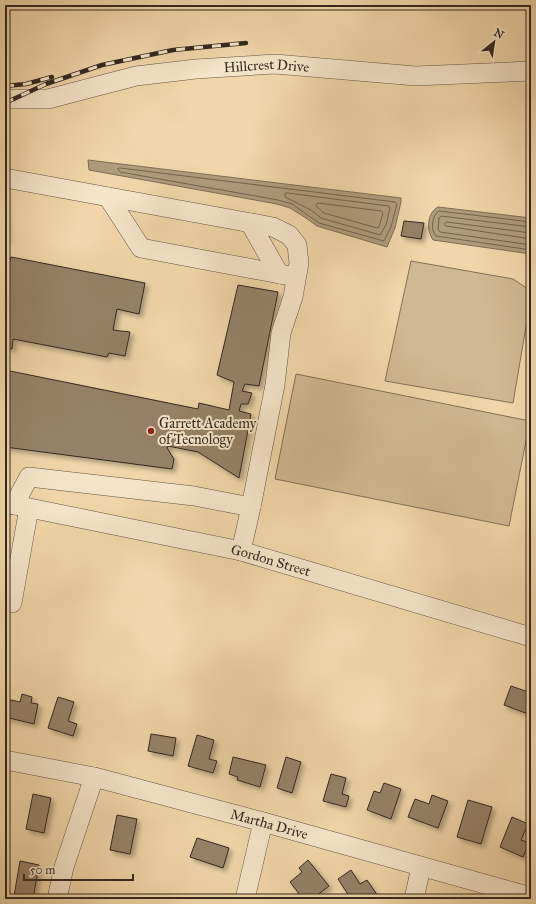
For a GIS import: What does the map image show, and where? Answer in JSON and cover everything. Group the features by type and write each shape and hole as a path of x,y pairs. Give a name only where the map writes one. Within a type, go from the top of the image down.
{"street":[{"name":"Hillcrest Drive","path":"5,99 48,99 136,76 196,69 267,64 416,76 531,71"},
{"path":"5,178 273,227 289,235 297,245 299,263 288,275 276,385 241,551"},
{"path":"108,197 141,248 288,275"},
{"path":"250,223 288,275"},
{"path":"12,603 16,505 29,477 194,496 251,507"},
{"name":"Gordon Street","path":"16,505 241,551 531,637"},
{"name":"Martha Drive","path":"5,760 94,777 531,896"},
{"path":"58,899 64,867 94,777"},
{"path":"245,899 263,822"},
{"path":"414,899 421,867"}],"shaded area":[{"path":"411,261 513,279 525,287 531,297 513,403 385,381"},
{"path":"296,374 530,421 509,526 275,479"}],"water":[{"path":"88,160 401,198 401,202 395,228 387,247 317,226 290,208 277,204 89,170"},
{"path":"438,207 531,218 531,254 433,240 429,231 429,222 432,213"}],"building":[{"path":"5,189 7,240 5,241"},
{"path":"404,221 424,223 421,239 401,236"},
{"path":"11,257 145,283 139,314 117,309 113,330 130,332 125,356 109,353 107,357 13,339 12,349 5,347 5,273 7,273"},
{"path":"238,285 278,292 259,386 245,384 242,391 252,393 248,404 241,404 239,411 251,414 239,478 198,452 168,446 167,448 174,459 172,469 5,447 5,370 198,409 199,403 229,410 234,382 217,375"},
{"path":"511,686 531,693 531,715 504,705"},
{"path":"22,694 32,697 31,703 38,704 34,724 5,717 6,699 20,702"},
{"path":"58,697 74,702 68,721 77,724 73,736 48,728"},
{"path":"151,734 176,738 173,756 148,751"},
{"path":"197,735 214,740 209,759 217,761 213,773 188,766"},
{"path":"233,757 266,765 260,787 237,780 238,777 229,774"},
{"path":"286,757 301,762 292,793 277,788"},
{"path":"331,774 346,778 342,794 349,796 346,807 323,801"},
{"path":"384,783 401,789 391,819 367,810 374,791 380,793"},
{"path":"33,794 51,798 44,833 26,829"},
{"path":"432,795 448,801 438,828 408,817 415,799 429,804"},
{"path":"468,800 492,807 481,844 457,837"},
{"path":"117,815 137,819 130,854 110,850"},
{"path":"512,817 528,824 521,840 529,843 523,857 500,847"},
{"path":"197,838 229,848 223,868 190,857"},
{"path":"308,860 329,886 312,899 303,899 290,882 302,872 299,868"},
{"path":"20,861 39,865 33,899 14,896"},
{"path":"351,870 360,884 367,880 380,899 351,899 338,879"}],"railway":[{"path":"506,5 531,9"},
{"path":"5,103 46,84 102,65 173,50 246,43"},
{"path":"5,86 26,84 52,77"}],"place":[{"name":"Garrett Academy of Tecnology","path":"151,431"}]}
